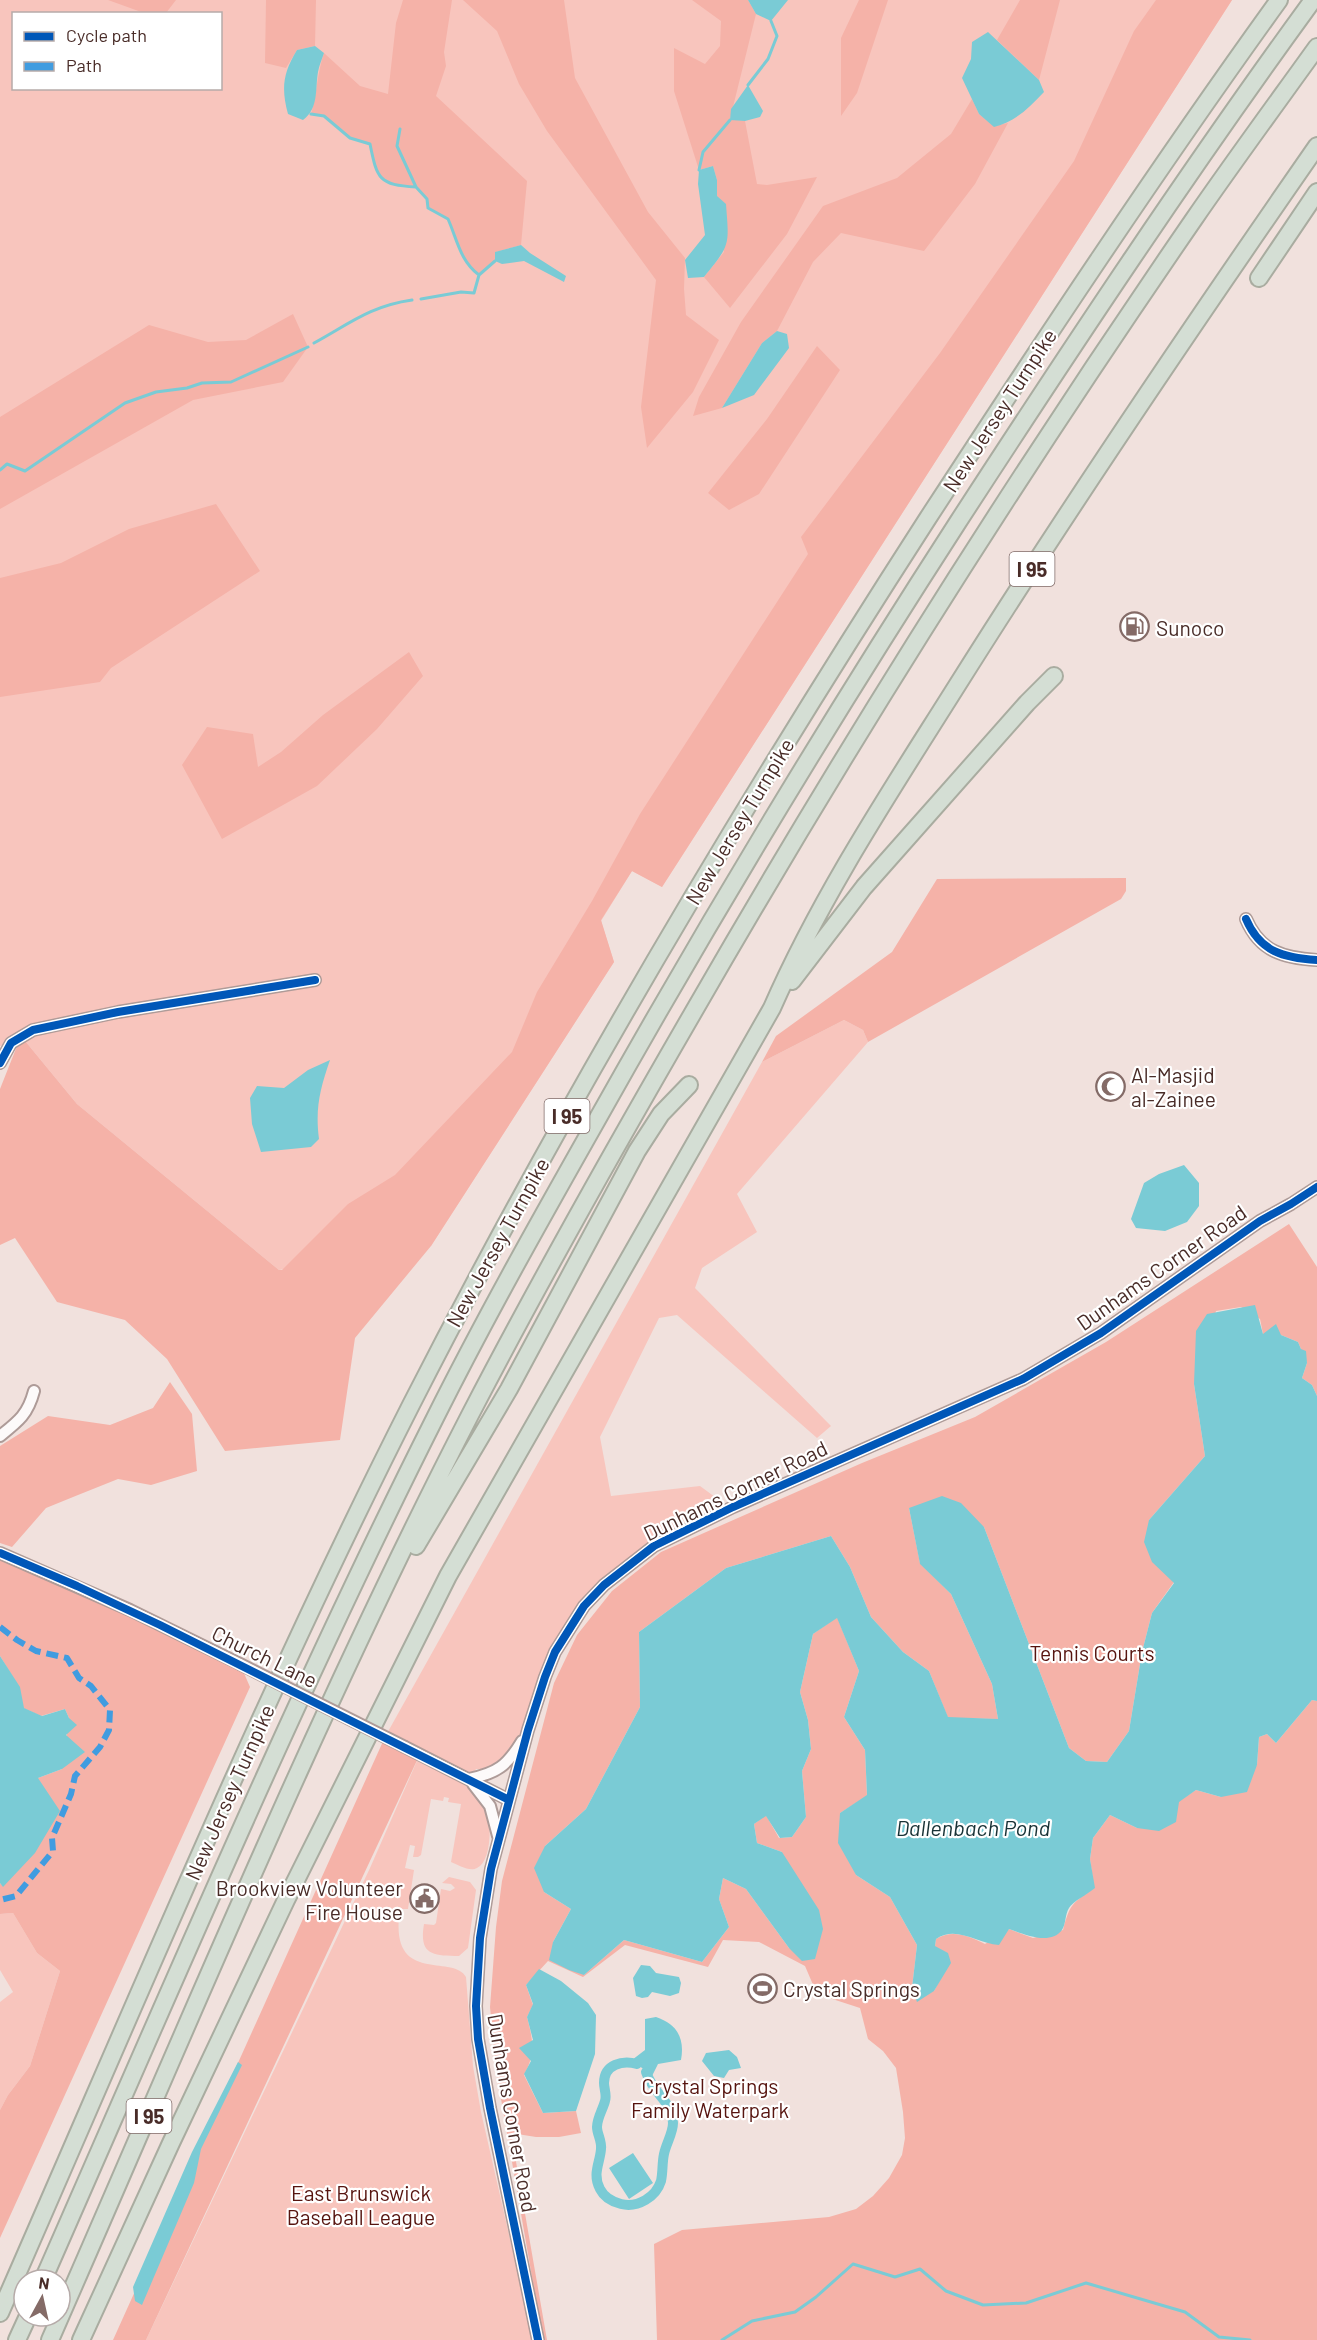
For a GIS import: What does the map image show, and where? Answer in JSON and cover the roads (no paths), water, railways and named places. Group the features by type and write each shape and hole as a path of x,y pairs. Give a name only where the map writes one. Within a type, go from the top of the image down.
{"highway":[{"name":"New Jersey Turnpike","path":"0,2313 303,1626 411,1404 503,1230 657,957 793,730 1018,380 1279,0"},
{"name":"New Jersey Turnpike","path":"48,2268 282,1736 396,1495 519,1257 741,869 907,601 1128,264 1313,0"},
{"name":"I 95","path":"50,2340 354,1653 469,1417 550,1265 772,875 932,618 1071,402 1198,213 1317,47"},
{"name":"I 95","path":"81,2340 272,1931 448,1576 772,1008 790,966 821,906 978,651 1110,448 1317,146"},
{"path":"1317,192 1259,278 1317,212"},
{"path":"772,1008 835,922 864,887 1054,676"},
{"path":"354,1653 488,1426 637,1151 661,1114 689,1085"}],"street":[{"path":"1246,920 1252,933 1264,945 1279,954 1317,960"},
{"path":"0,1063 11,1043 33,1030 118,1012 315,980"},
{"name":"Dunhams Corner Road","path":"538,2340 490,2108 478,2039 476,2006 480,1938 498,1840 545,1677 568,1629 584,1606 604,1585 654,1546 753,1498 1023,1379 1101,1333 1260,1221 1317,1187"},
{"path":"0,1436 21,1419 30,1407 34,1390"},
{"name":"Church Lane","path":"0,1553 130,1610 509,1800"},
{"path":"498,1840 498,1830 490,1806 469,1779 500,1769 508,1761 528,1730"}],"water":[{"path":"748,0 788,0 771,21 756,14"},
{"path":"988,32 1039,80 1044,92 1015,118 994,127 979,114 962,78 971,59 972,42"},
{"path":"315,46 324,53 318,72 314,104 303,120 288,114 284,96 286,74 297,50"},
{"path":"748,85 763,111 760,117 745,121 730,120 731,109"},
{"path":"713,166 717,180 717,196 726,204 728,228 726,244 704,277 688,278 685,260 705,235 698,184 699,170"},
{"path":"521,245 566,276 564,282 524,261 502,264 495,261 495,252"},
{"path":"777,331 787,334 789,348 754,395 722,408 762,343"},
{"path":"330,1060 319,1099 319,1139 311,1147 261,1152 252,1124 250,1098 257,1086 284,1088 308,1070"},
{"path":"1184,1165 1199,1183 1199,1206 1187,1222 1165,1231 1136,1228 1131,1219 1144,1183 1159,1174"},
{"name":"Dallenbach Pond","path":"1255,1305 1263,1334 1276,1324 1281,1335 1298,1342 1301,1349 1306,1351 1307,1363 1302,1378 1312,1385 1317,1396 1317,1701 1312,1700 1276,1743 1267,1734 1259,1737 1257,1765 1247,1792 1221,1797 1196,1790 1179,1802 1176,1822 1159,1831 1137,1828 1110,1815 1093,1838 1090,1859 1095,1888 1071,1906 1062,1930 1057,1935 1044,1938 1009,1929 999,1945 959,1934 944,1935 936,1939 935,1946 948,1953 951,1963 934,1991 917,2002 912,1988 917,1945 890,1897 856,1875 838,1843 840,1813 867,1795 865,1750 844,1717 859,1671 837,1618 813,1634 800,1692 808,1720 811,1749 802,1771 806,1817 792,1837 780,1838 766,1816 754,1824 757,1843 782,1852 819,1910 823,1929 815,1959 802,1961 789,1948 746,1889 723,1878 719,1899 729,1927 702,1962 624,1940 584,1975 549,1960 553,1942 571,1909 544,1892 534,1868 545,1846 586,1809 640,1707 639,1632 726,1568 831,1536 850,1567 871,1617 903,1652 929,1671 948,1717 998,1719 992,1684 951,1594 920,1564 909,1508 942,1496 961,1503 984,1527 1069,1748 1086,1761 1107,1762 1129,1731 1142,1652 1152,1613 1174,1583 1152,1562 1144,1542 1149,1520 1205,1456 1194,1384 1196,1331 1207,1314"},
{"path":"0,1656 20,1687 24,1708 42,1716 65,1709 69,1718 77,1725 66,1735 85,1752 62,1769 38,1778 60,1811 35,1853 3,1887 0,1883"},
{"path":"641,1965 650,1966 656,1973 679,1977 681,1983 679,1993 670,1996 652,1992 648,1997 636,1996 633,1978"},
{"path":"539,1969 561,1981 588,2003 596,2015 595,2054 576,2111 543,2113 524,2074 531,2061 519,2048 533,2040 527,2017 533,2004 526,1985"},
{"path":"656,2017 669,2024 678,2033 682,2052 681,2060 658,2064 652,2076 632,2060 645,2050 645,2019"},
{"path":"729,2050 737,2057 741,2068 729,2070 724,2078 714,2076 702,2061 706,2053"},
{"path":"238,2062 242,2065 201,2149 194,2183 142,2305 135,2301 133,2287 192,2152"},
{"path":"633,2153 653,2183 629,2199 609,2168"}],"waterway":[{"path":"748,85 768,59 777,36 771,21"},
{"path":"311,114 324,116 350,138 370,144 378,172 387,182 416,187 427,199 428,208 448,219 463,256 479,275 495,261"},
{"path":"699,170 703,152 730,120"},
{"path":"400,129 397,146 416,187"},
{"path":"421,299 461,292 474,293 479,275"},
{"path":"314,343 372,311 412,300"},
{"path":"0,470 7,464 25,471 125,403 156,392 187,388 202,383 231,382 308,347"},
{"path":"637,2064 620,2063 607,2071 604,2083 606,2099 597,2124 601,2146 597,2173 598,2184 606,2197 627,2205 646,2200 659,2187 664,2154 673,2127 670,2109 649,2080 646,2072"},
{"path":"722,2340 752,2321 795,2312 816,2297 853,2264 895,2277 920,2269 946,2291 983,2305 1026,2303 1086,2283 1185,2312 1219,2337 1250,2340"}],"place":[{"name":"Sunoco","path":"1135,627"},
{"name":"Al-Masjid al-Zainee","path":"1110,1086"},
{"name":"Brookview Volunteer Fire House","path":"424,1899"},
{"name":"Crystal Springs","path":"762,1988"}],"park label":[{"name":"Tennis Courts","path":"1092,1652"},
{"name":"Crystal Springs Family Waterpark","path":"710,2097"},
{"name":"East Brunswick Baseball League","path":"361,2204"}]}
